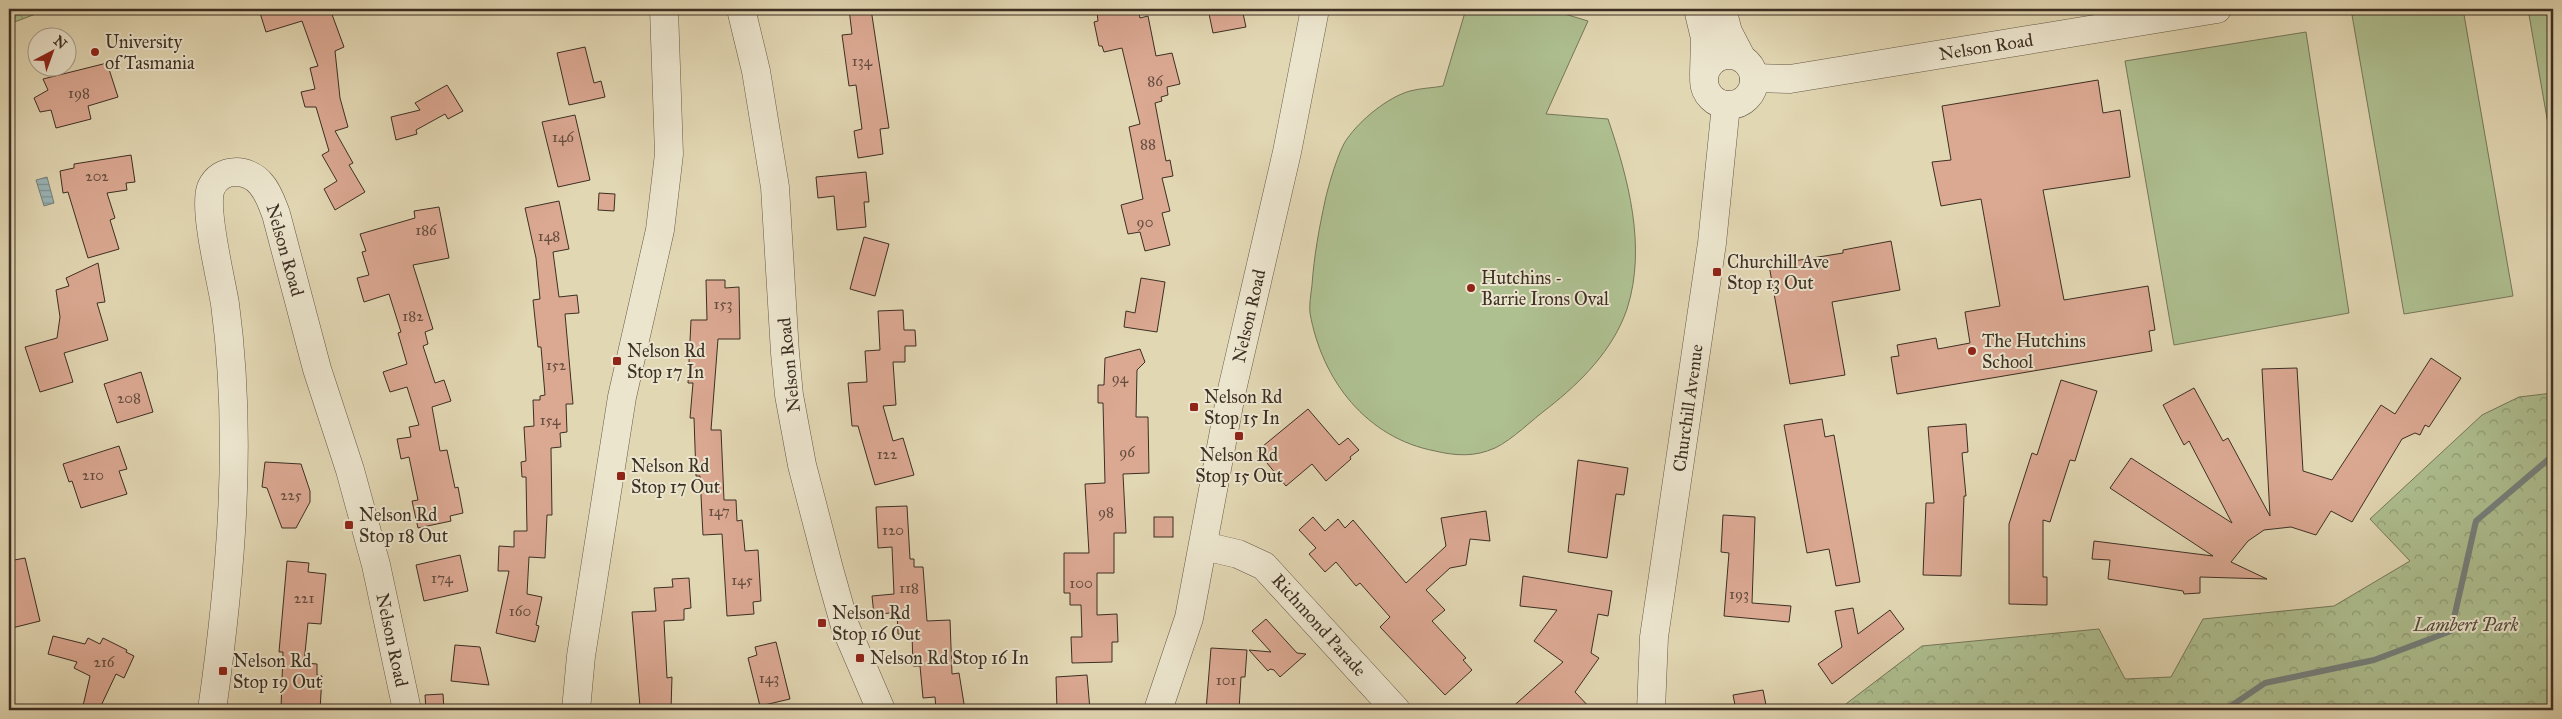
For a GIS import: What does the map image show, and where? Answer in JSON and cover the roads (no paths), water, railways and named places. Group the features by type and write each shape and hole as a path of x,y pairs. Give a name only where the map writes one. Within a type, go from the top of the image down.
{"street":[{"path":"576,710 581,656 622,397 660,230 669,154 664,9"},
{"name":"Nelson Road","path":"741,9 756,71 775,187 789,395 802,465 828,569 846,626 881,710"},
{"name":"Nelson Road","path":"1158,710 1189,618 1204,546 1230,394 1287,152 1315,9"},
{"path":"1698,9 1705,38 1704,74 1706,90 1710,97 1726,105 1740,103 1751,93 1748,68 1728,32 1722,9"},
{"name":"Nelson Road","path":"1748,68 1790,79 2217,9"},
{"path":"1704,74 1712,61 1718,57 1733,55 1748,68"},
{"name":"Churchill Avenue","path":"1646,708 1654,637 1712,243 1726,105"},
{"name":"Nelson Road","path":"212,710 220,653 231,532 233,466 232,378 225,305 209,205 211,188 215,182 225,174 232,172 242,173 257,180 269,197 276,214 317,369 350,470 376,565 407,710"},
{"name":"Richmond Parade","path":"1204,546 1238,554 1264,566 1396,710"}],"water":[{"path":"47,177 54,203 44,206 36,180"}],"waterway":[{"path":"2225,710 2265,683 2374,660 2451,631 2476,521 2550,458 2553,459"}],"place":[{"name":"University of Tasmania","path":"95,52"},
{"name":"Churchill Ave Stop 13 Out","path":"1717,272"},
{"name":"Hutchins - Barrie Irons Oval","path":"1471,288"},
{"name":"The Hutchins School","path":"1972,351"},
{"name":"Nelson Rd Stop 17 In","path":"617,361"},
{"name":"Nelson Rd Stop 15 In","path":"1194,407"},
{"name":"Nelson Rd Stop 15 Out","path":"1239,436"},
{"name":"Nelson Rd Stop 17 Out","path":"621,476"},
{"name":"Nelson Rd Stop 18 Out","path":"349,525"},
{"name":"Nelson Rd Stop 16 Out","path":"822,623"},
{"name":"Nelson Rd Stop 16 In","path":"860,658"},
{"name":"Nelson Rd Stop 19 Out","path":"223,671"}],"park label":[{"name":"Lambert Park","path":"2466,625"}]}
